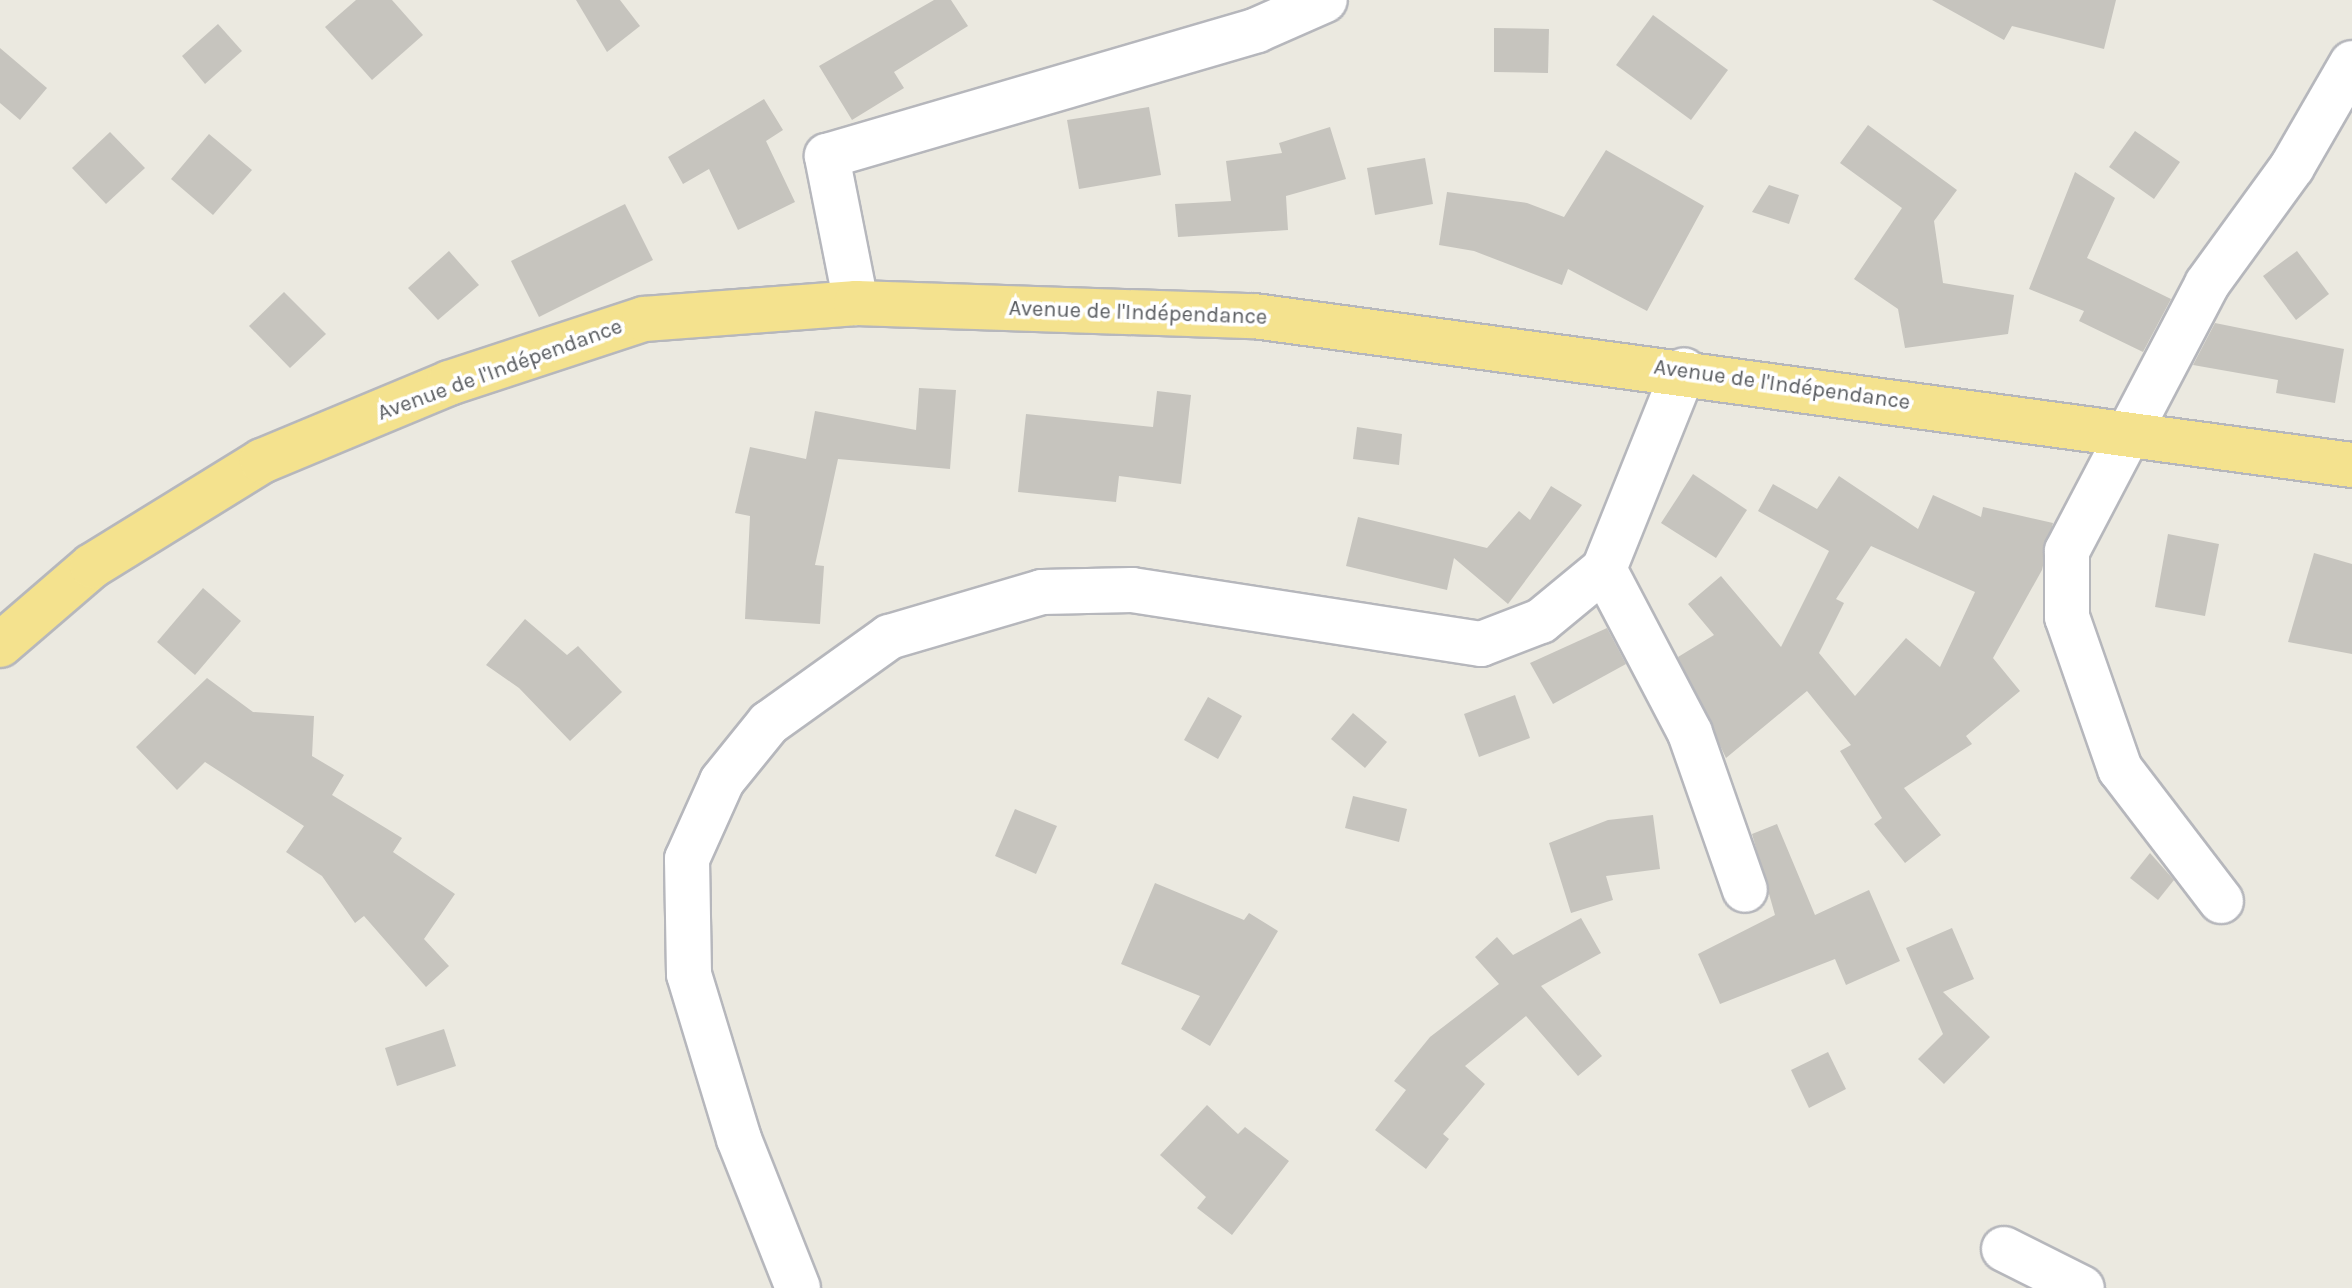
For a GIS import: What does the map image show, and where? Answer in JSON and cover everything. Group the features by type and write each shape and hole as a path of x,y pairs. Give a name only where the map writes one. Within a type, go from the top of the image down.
{"highway":[{"name":"Avenue de l'Indépendance","path":"0,645 92,566 262,461 449,383 644,319 856,303 1254,316 1684,370 2352,465"}],"street":[{"path":"856,303 827,156 1257,30 1325,0"},
{"path":"2221,901 2120,769 2067,617 2067,551 2124,434 2207,284 2292,167 2352,63"},
{"path":"798,1288 739,1139 689,974 687,859 722,781 769,723 889,637 1042,592 1132,590 1481,644 1541,621 1604,569 1684,370"},
{"path":"1604,569 1690,733 1745,890"},
{"path":"2004,1249 2082,1288"}],"building":[{"path":"356,0 392,0 423,35 372,80 325,27"},
{"path":"576,0 620,0 640,26 607,52"},
{"path":"934,0 951,0 968,26 894,72 904,88 852,120 819,66"},
{"path":"1932,0 2116,0 2104,49 2012,26 2004,40"},
{"path":"1653,15 1728,70 1691,120 1616,65"},
{"path":"218,24 242,51 205,84 182,56"},
{"path":"1494,28 1549,29 1548,73 1494,72"},
{"path":"0,48 47,88 20,120 0,103"},
{"path":"764,99 783,130 766,141 795,202 738,230 709,169 683,184 668,157"},
{"path":"1149,107 1161,175 1079,189 1067,120"},
{"path":"1868,125 1957,190 1934,221 1943,283 2014,295 2008,334 1905,348 1898,309 1854,279 1902,208 1840,163"},
{"path":"1330,127 1346,179 1286,196 1288,230 1178,237 1175,204 1231,201 1226,161 1282,153 1279,143"},
{"path":"2135,131 2180,162 2154,199 2109,167"},
{"path":"110,132 145,168 106,204 72,168"},
{"path":"209,134 252,170 213,215 171,179"},
{"path":"1606,150 1704,206 1647,311 1568,269 1562,285 1474,251 1439,245 1447,192 1527,203 1564,217"},
{"path":"1425,158 1433,204 1375,215 1367,168"},
{"path":"2075,172 2115,198 2087,258 2171,299 2143,352 2079,321 2084,311 2029,289"},
{"path":"1769,185 1799,195 1789,224 1752,212"},
{"path":"625,204 653,260 539,317 511,261"},
{"path":"449,251 479,285 438,320 408,288"},
{"path":"2297,251 2329,294 2296,320 2263,276"},
{"path":"284,292 326,334 290,368 249,326"},
{"path":"2215,323 2344,349 2335,403 2276,393 2278,380 2193,365"},
{"path":"919,388 956,390 950,469 838,459 815,565 824,566 820,624 745,619 750,516 735,513 750,447 806,459 815,411 916,430"},
{"path":"1157,391 1191,395 1181,484 1119,476 1116,502 1018,492 1026,414 1153,427"},
{"path":"1357,427 1402,434 1399,465 1353,459"},
{"path":"1693,474 1747,510 1716,558 1661,523"},
{"path":"1839,476 1918,529 1933,495 1981,517 1983,507 2053,523 2042,570 1993,658 2020,691 1966,736 1972,744 1904,788 1941,835 1905,863 1874,824 1882,818 1840,751 1851,745 1807,691 1726,758 1678,657 1714,635 1688,604 1721,576 1781,647 1829,551 1758,511 1773,484 1817,509","holes":["1871,546 1975,592 1940,667 1906,638 1855,696 1819,653 1844,603 1836,599"]},
{"path":"1551,486 1582,505 1508,604 1454,558 1447,590 1346,566 1358,517 1487,548 1519,511 1530,520"},
{"path":"2168,534 2219,544 2205,616 2155,607"},
{"path":"2314,553 2352,564 2352,654 2288,642"},
{"path":"203,588 241,621 195,675 157,642"},
{"path":"525,619 567,655 578,646 622,692 570,741 519,688 486,665"},
{"path":"1607,628 1626,664 1553,704 1530,663"},
{"path":"207,678 253,712 314,716 312,756 344,775 332,795 402,838 393,852 455,894 424,939 449,966 426,987 364,916 355,923 322,876 286,852 304,826 205,762 177,790 136,747"},
{"path":"1515,695 1530,738 1479,757 1464,714"},
{"path":"1208,697 1242,716 1218,759 1184,740"},
{"path":"1353,713 1387,742 1365,768 1331,739"},
{"path":"1353,796 1407,809 1399,842 1345,828"},
{"path":"1015,809 1057,826 1036,874 995,856"},
{"path":"1653,815 1660,869 1606,876 1613,900 1571,913 1549,843 1608,820"},
{"path":"1777,824 1815,915 1869,890 1900,961 1846,985 1835,959 1720,1004 1698,954 1775,915 1752,834"},
{"path":"2150,853 2174,880 2158,900 2130,878"},
{"path":"1155,883 1244,920 1249,913 1278,931 1210,1046 1181,1029 1200,996 1121,964"},
{"path":"1581,918 1601,953 1541,986 1602,1056 1578,1076 1526,1016 1465,1066 1485,1084 1443,1134 1449,1139 1426,1169 1375,1130 1406,1090 1394,1081 1430,1037 1499,984 1475,957 1497,937 1513,955"},
{"path":"1952,928 1974,979 1943,992 1990,1037 1944,1084 1918,1059 1943,1034 1906,948"},
{"path":"444,1029 456,1066 397,1086 385,1048"},
{"path":"1828,1052 1846,1089 1809,1108 1791,1070"},
{"path":"1207,1105 1238,1134 1245,1127 1289,1161 1232,1235 1197,1208 1206,1197 1160,1155"}]}
